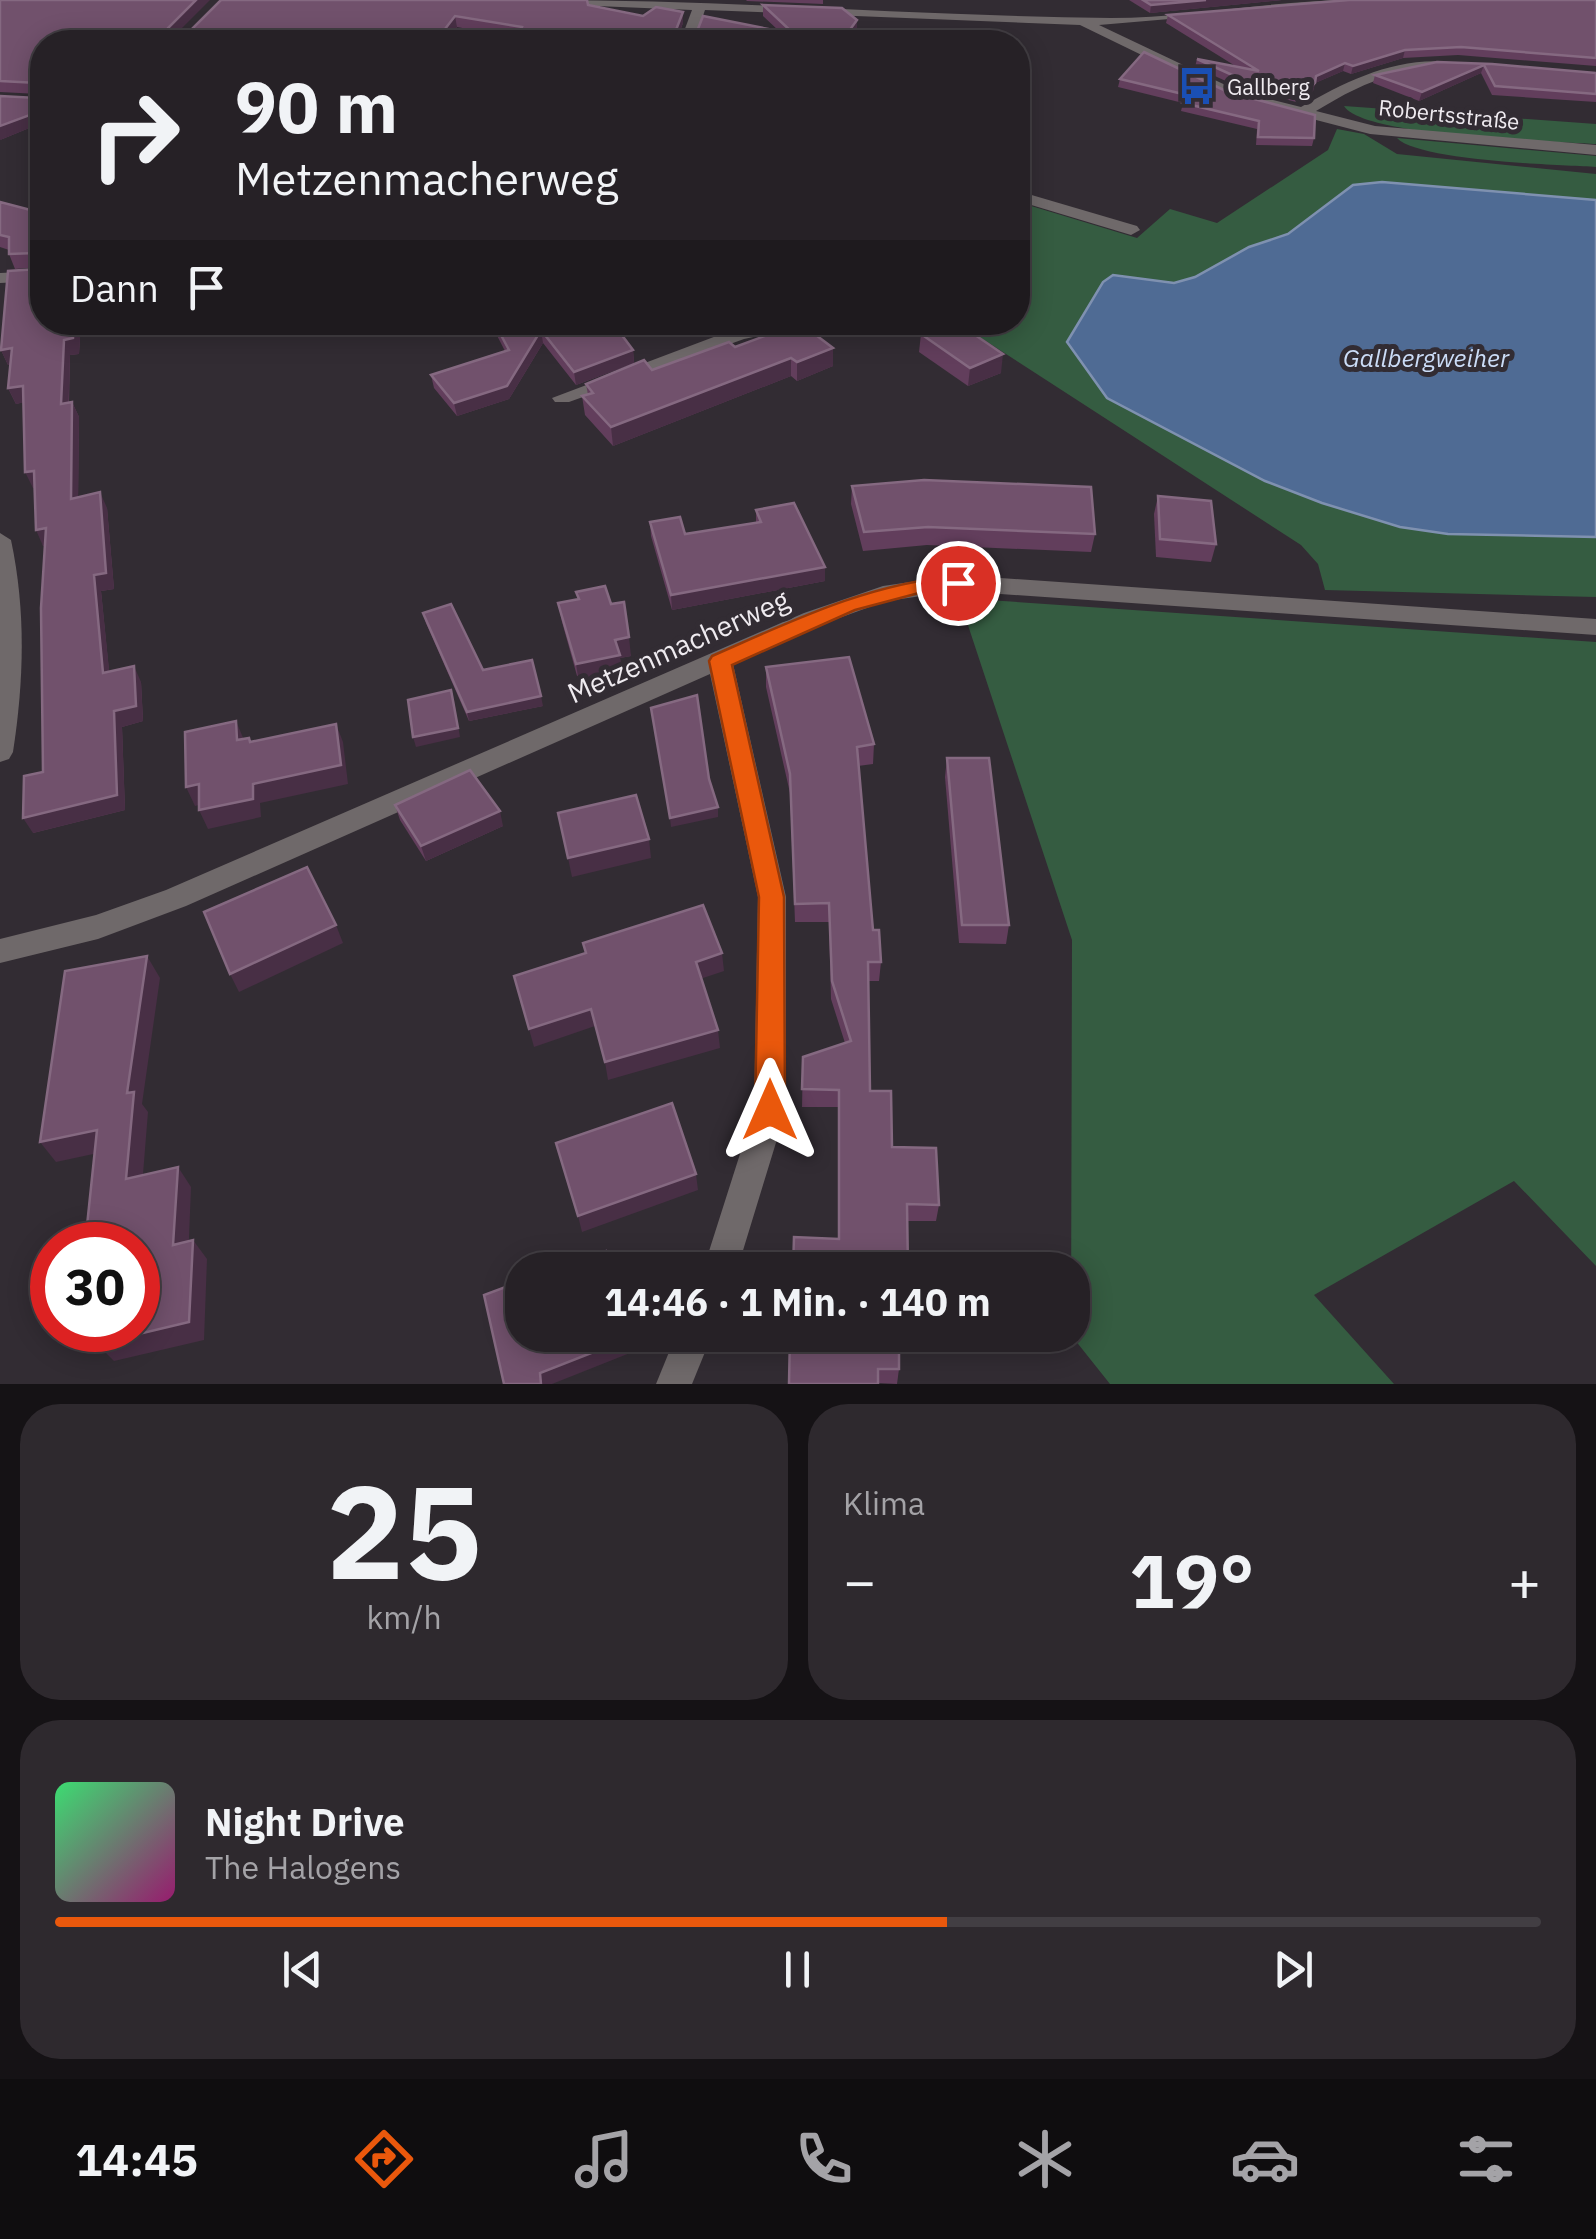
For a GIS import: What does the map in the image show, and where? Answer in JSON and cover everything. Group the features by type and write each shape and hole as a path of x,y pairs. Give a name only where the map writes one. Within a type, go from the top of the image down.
{"street":[{"path":"550,0 1115,22 1346,0"},
{"path":"691,30 700,6"},
{"name":"Robertsstraße","path":"1078,21 1233,94 1375,131 1596,150"},
{"path":"1303,112 1350,84 1390,69 1469,68"},
{"path":"1030,200 1131,230"},
{"path":"0,278 30,277"},
{"path":"562,398 717,335"},
{"path":"0,540 11,587 6,720 0,752"},
{"name":"Metzenmacherweg","path":"0,951 98,927 176,898 866,599 919,586 958,583 1596,627"},
{"path":"720,661 772,897 770,1110 726,1252"},
{"path":"674,1384 687,1352"}],"green space":[{"path":"1344,106 1596,124 1596,144 1421,131 1385,125"},
{"path":"1337,129 1364,134 1397,154 1596,174 1596,200 1382,182 1353,185 1288,234 1249,247 1195,277 1174,283 1113,276 1067,342 1108,398 1265,481 1322,503 1400,527 1448,534 1596,537 1596,597 1325,590 1318,564 1301,545 977,335 1030,335 1030,206 1137,238 1170,209 1217,223 1328,150"},
{"path":"1397,138 1596,156 1596,167 1460,157 1410,146"},
{"path":"959,598 1596,642 1596,1266 1514,1181 1314,1295 1394,1384 1110,1384 1085,1352 1090,1352 1090,1252 1071,1252 1072,940"}],"water":[{"name":"Gallbergweiher","path":"1382,182 1596,200 1596,537 1448,534 1400,527 1322,503 1265,481 1107,398 1067,342 1103,282 1113,275 1174,283 1195,277 1249,247 1288,234 1353,185"}],"building":[{"path":"0,0 196,0 168,30 30,30 30,83 0,81"},
{"path":"221,0 587,0 588,5 643,16 656,7 683,12 676,30 521,30 522,27 455,16 444,30 191,30"},
{"path":"1143,0 1206,0 1151,5"},
{"path":"1349,0 1596,0 1596,58 1461,47 1405,50 1353,66 1345,63 1316,76 1315,83 1302,95 1241,79 1197,59 1259,71 1168,15"},
{"path":"763,5 842,8 857,20 850,30 790,30"},
{"path":"703,16 774,30 698,30"},
{"path":"1144,52 1228,92 1315,115 1314,138 1258,137 1259,121 1183,103 1191,96 1120,79"},
{"path":"1437,62 1492,64 1596,73 1596,94 1495,86 1484,65 1422,92 1375,75"},
{"path":"0,96 30,98 30,115 0,126"},
{"path":"0,202 30,210 30,253 9,254 9,237 0,235"},
{"path":"30,270 30,335 73,335 64,340 61,404 72,402 71,499 100,492 106,573 94,575 103,673 134,666 136,706 114,711 117,795 23,818 24,776 43,772 41,608 46,528 36,530 34,471 25,472 23,386 8,388 12,348 1,350 8,271"},
{"path":"501,335 538,335 507,386 454,403 431,375 509,350"},
{"path":"545,335 622,335 633,350 574,372"},
{"path":"768,335 816,335 833,348 797,362 791,358 611,427 582,396 593,393 586,384 644,360 652,370 729,342 735,347"},
{"path":"922,335 975,335 1003,354 970,368"},
{"path":"924,480 1091,487 1095,534 928,527 864,532 852,486"},
{"path":"1158,496 1211,501 1216,544 1160,539"},
{"path":"794,503 825,567 671,595 650,522 680,517 685,534 761,522 756,510"},
{"path":"605,586 611,604 624,602 629,637 615,640 620,655 576,664 558,603 579,599 576,592"},
{"path":"451,604 483,670 532,660 541,696 467,712 423,613"},
{"path":"849,657 874,744 857,747 873,930 879,930 881,962 868,962 870,1091 891,1091 892,1147 936,1148 939,1205 907,1204 908,1252 794,1252 794,1237 839,1239 839,1090 802,1089 803,1057 851,1041 832,981 829,903 795,904 790,774 766,667"},
{"path":"451,690 458,728 413,737 408,700"},
{"path":"697,695 709,779 718,807 670,818 651,708"},
{"path":"236,721 237,740 249,738 250,742 336,724 341,765 253,784 253,799 199,810 199,784 186,787 185,732"},
{"path":"947,758 989,758 1009,925 962,925"},
{"path":"470,770 500,811 421,846 395,805"},
{"path":"636,795 649,839 568,858 558,813"},
{"path":"307,867 336,925 230,974 204,912"},
{"path":"703,905 722,953 696,962 718,1030 605,1062 591,1009 529,1029 514,976 586,953 583,943"},
{"path":"147,956 127,1093 134,1092 126,1179 178,1167 173,1245 193,1240 189,1322 160,1329 160,1222 87,1222 97,1130 40,1142 65,971"},
{"path":"672,1103 696,1174 578,1216 556,1143"},
{"path":"505,1287 505,1352 594,1352 540,1373 541,1384 504,1384 484,1295"},
{"path":"790,1352 899,1352 899,1369 878,1369 878,1384 789,1384"}],"place":[{"name":"Gallberg","path":"1197,86"}],"route":[{"path":"770,1110 772,897 720,661 848,605 919,586 958,583"}]}
